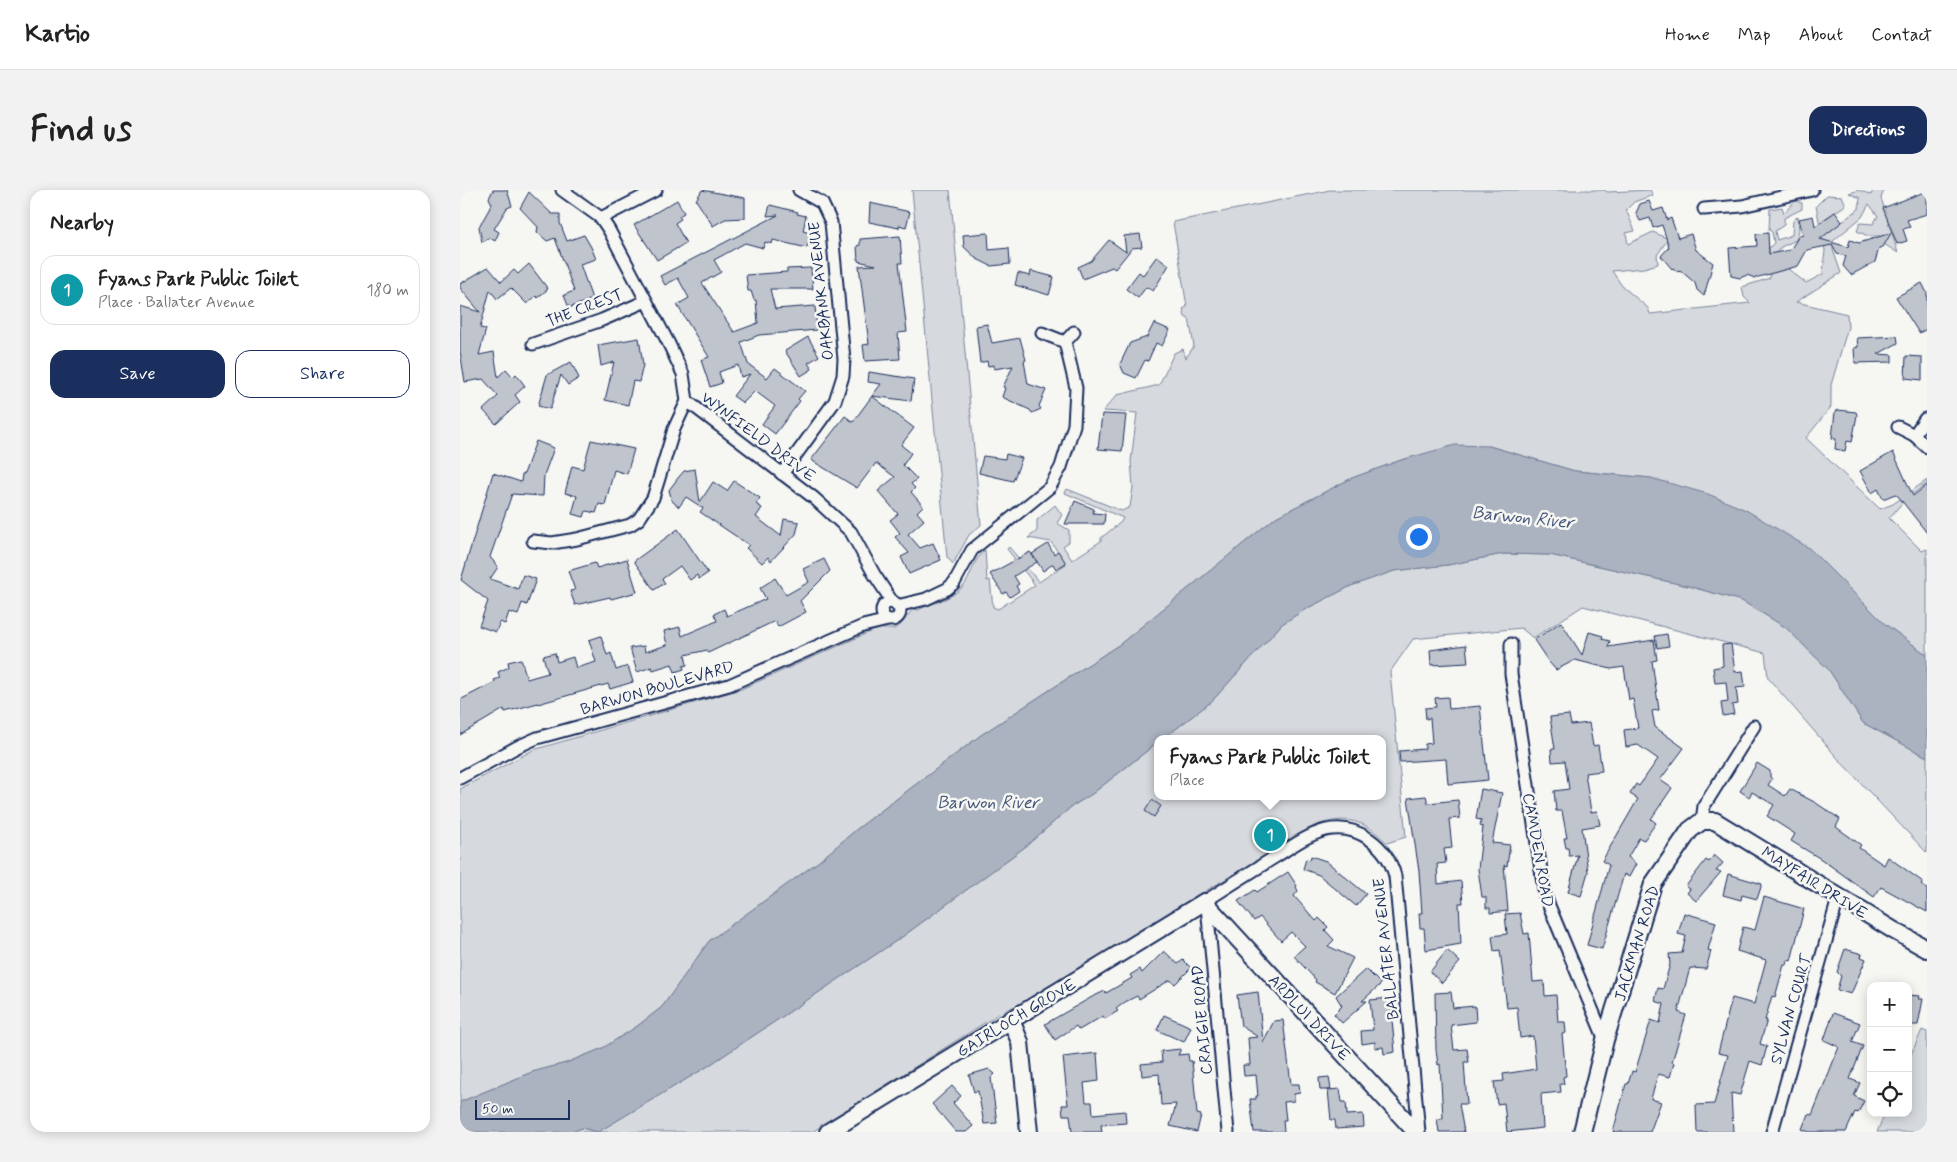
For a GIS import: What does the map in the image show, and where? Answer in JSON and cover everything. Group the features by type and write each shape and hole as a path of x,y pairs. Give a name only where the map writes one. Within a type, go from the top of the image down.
{"street":[{"name":"WYNFIELD DRIVE","path":"562,190 601,218 646,301 682,374 686,401 821,504 851,532 874,574 890,611"},
{"path":"601,218 656,190"},
{"name":"OAKBANK AVENUE","path":"782,474 834,401 844,367 831,222 822,203 799,190"},
{"path":"1704,209 1742,206 1812,190"},
{"name":"THE CREST","path":"533,344 602,320 646,301"},
{"path":"1042,333 1064,342 1074,332"},
{"name":"BARWON BOULEVARD","path":"460,778 517,746 537,738 729,685 863,626 890,611 942,592 954,583 972,550 1044,494 1055,478 1073,432 1076,404 1073,372 1064,342"},
{"path":"533,540 552,543 577,539 630,525 640,519 653,498 674,429 686,401"},
{"path":"1914,435 1925,419"},
{"path":"1898,427 1914,435 1927,447"},
{"name":"CAMDEN ROAD","path":"1511,644 1511,674 1545,896 1605,1040"},
{"name":"JACKMAN ROAD","path":"1605,1040 1653,884 1690,830 1702,820 1704,806 1754,726"},
{"name":"MAYFAIR DRIVE","path":"1702,820 1715,821 1927,949"},
{"name":"BALLATER AVENUE","path":"1205,904 1297,844 1322,832 1337,829 1356,832 1379,846 1387,856 1395,876 1419,1132"},
{"name":"SYLVAN COURT","path":"1772,1132 1839,896"},
{"name":"GAIRLOCH GROVE","path":"828,1132 1205,904"},
{"name":"CRAIGIE ROAD","path":"1205,904 1228,1132"},
{"name":"ARDLUI DRIVE","path":"1205,904 1416,1132"},
{"path":"1011,1020 1020,1042 1029,1132"},
{"path":"1582,1132 1605,1040"}],"shaded area":[{"path":"912,190 950,190 981,525 969,535 953,564 947,557"},
{"path":"1330,190 1605,190 1607,192 1650,190 1653,195 1634,202 1626,210 1635,231 1626,233 1628,244 1653,232 1668,239 1657,255 1658,264 1644,268 1612,271 1622,286 1648,308 1650,314 1750,303 1744,297 1742,287 1770,278 1769,248 1774,243 1772,232 1769,230 1770,209 1782,207 1784,213 1795,201 1802,203 1802,209 1784,218 1784,225 1775,231 1777,240 1792,235 1793,221 1798,216 1799,231 1796,240 1781,247 1776,253 1780,270 1787,268 1806,283 1823,274 1825,250 1816,206 1827,195 1842,196 1846,205 1823,220 1831,230 1859,209 1860,198 1849,193 1859,190 1871,195 1873,190 1884,190 1881,198 1898,253 1884,244 1880,236 1868,236 1857,231 1860,223 1873,224 1878,216 1869,204 1862,217 1833,241 1833,250 1841,273 1796,302 1847,314 1848,327 1831,385 1831,407 1806,438 1880,509 1893,504 1927,480 1927,483 1903,502 1889,518 1922,551 1927,549 1927,655 1885,624 1651,478 1575,471 1489,446 1401,460 1352,478 1276,517 1120,644 981,735 857,829 818,862 709,941 662,1007 636,1027 603,1048 566,1063 532,1072 460,1102 460,789 533,750 741,689 879,628 897,628 914,608 918,610 950,597 960,589 968,580 978,558 985,550 987,581 990,580 993,607 998,609 1035,585 1007,549 1009,547 1039,582 1066,564 1051,542 1028,538 1037,531 1037,520 1055,505 1062,515 1057,523 1069,530 1069,542 1063,546 1072,560 1101,541 1101,538 1121,522 1123,518 1065,493 1067,489 1122,511 1130,507 1133,487 1131,461 1137,413 1103,411 1117,395 1159,385 1174,353 1183,349 1186,358 1194,346 1189,319 1185,317 1183,309 1187,307 1173,222"},
{"path":"1503,554 1550,555 1688,586 1742,601 1785,627 1829,670 1863,723 1927,757 1927,853 1841,762 1768,678 1765,653 1583,606 1533,638 1521,628 1413,639 1390,672 1406,837 1387,843 1370,829 1354,821 1335,821 1314,826 1199,895 1042,994 1000,1013 812,1132 598,1132 705,1068 902,937 1025,847 1071,807 1092,794 1154,745 1154,800 1386,800 1386,735 1168,735 1212,701 1282,624 1304,610 1351,586 1394,571 1448,565"},
{"path":"1922,1030 1927,1032 1927,1132 1877,1132 1883,1117 1912,1117 1912,1052"},
{"path":"581,1128 598,1132 572,1132"}],"water":[{"name":"Barwon River","path":"1455,445 1489,446 1575,471 1651,478 1708,494 1746,510 1809,548 1885,624 1927,655 1927,757 1863,723 1829,670 1785,627 1742,601 1688,586 1550,555 1503,554 1448,565 1394,571 1351,586 1304,610 1282,624 1212,701 1168,735 1154,735 1154,745 1092,794 1071,807 1025,847 902,937 705,1068 598,1132 582,1128 572,1132 460,1132 460,1102 532,1072 566,1063 603,1048 636,1027 662,1007 709,941 818,862 857,829 981,735 1120,644 1276,517 1352,478 1401,460"}],"building":[{"path":"493,190 507,190 512,206 507,208 494,229 499,232 495,241 490,238 482,242 479,227 492,204 489,198"},
{"path":"702,190 745,198 745,218 725,219 713,226 696,200"},
{"path":"1927,191 1927,214 1907,220 1910,227 1903,229 1907,241 1897,244 1883,208"},
{"path":"529,192 552,214 560,214 560,223 567,241 584,235 596,259 580,264 592,299 569,308 564,295 574,291 555,238 547,241 537,232 538,227 520,208"},
{"path":"677,200 684,213 679,216 681,219 675,223 686,243 657,260 634,225"},
{"path":"1649,201 1653,211 1663,208 1667,220 1671,218 1678,238 1691,234 1696,250 1713,263 1704,296 1697,290 1695,283 1680,270 1678,272 1672,269 1661,256 1669,247 1662,225 1653,228 1650,218 1640,221 1636,213 1640,204"},
{"path":"870,203 910,212 906,227 899,225 899,228 869,222"},
{"path":"770,205 806,216 803,231 810,233 807,248 773,240 772,244 765,242 763,248 745,243 714,260 721,272 702,283 734,332 758,323 756,300 754,300 751,291 748,291 746,275 787,272 787,269 811,268 813,289 770,289 775,309 815,306 817,330 759,335 741,342 748,364 767,378 775,368 805,391 798,399 800,401 775,434 762,424 775,406 755,391 743,403 733,396 750,374 741,377 738,365 719,372 722,383 710,387 701,360 709,357 677,305 689,298 678,278 665,285 660,276 778,215 767,216"},
{"path":"1835,212 1842,222 1820,239 1848,247 1850,240 1859,243 1891,233 1883,247 1879,248 1875,262 1851,275 1843,266 1846,256 1837,254 1832,245 1807,250 1798,266 1755,278 1747,275 1740,278 1731,276 1729,248 1757,246 1756,234 1768,233 1769,254 1790,250 1799,236 1803,235 1799,219 1813,216 1815,226"},
{"path":"988,233 989,250 1009,248 1010,264 991,266 977,259 964,247 963,235"},
{"path":"1140,234 1142,247 1132,248 1115,269 1112,267 1083,279 1078,267 1091,261 1109,240 1126,252 1124,236"},
{"path":"900,236 902,263 899,263 907,332 898,333 900,359 865,361 863,345 869,344 859,266 876,265 858,261 857,246 860,245 860,239"},
{"path":"1157,256 1169,265 1153,291 1146,287 1138,298 1126,289 1139,272 1143,275"},
{"path":"529,264 548,289 527,304 511,288 497,299 490,290 480,328 486,329 479,355 494,352 498,377 506,369 513,377 516,374 525,386 515,395 520,402 496,424 483,410 498,396 483,379 465,382 460,351 460,306 480,312 460,288 460,284 488,267 501,282 514,270 518,274"},
{"path":"1031,271 1054,277 1049,295 1015,285 1018,273 1030,276"},
{"path":"1922,283 1927,293 1927,329 1919,333 1896,297"},
{"path":"1154,323 1170,330 1162,346 1156,343 1148,361 1145,360 1136,378 1124,373 1120,364 1130,343 1147,337"},
{"path":"987,324 992,343 1020,338 1026,360 1024,361 1028,384 1046,390 1039,406 1041,409 1032,413 1030,410 1002,397 1005,388 1003,387 1013,366 994,369 994,365 988,366 987,361 980,363 976,326"},
{"path":"1897,336 1898,343 1878,354 1892,355 1892,362 1855,363 1854,348 1858,347 1857,338"},
{"path":"808,337 819,356 808,363 812,369 801,376 785,351"},
{"path":"639,338 643,365 639,382 633,381 628,405 605,400 614,362 601,366 598,345"},
{"path":"1906,356 1922,357 1922,380 1905,378"},
{"path":"571,362 579,378 568,385 561,375 550,409 538,406 547,375"},
{"path":"869,372 914,379 911,401 872,396 881,384 868,382"},
{"path":"872,396 914,428 901,445 911,453 903,465 917,479 911,484 915,488 911,492 923,506 917,512 924,520 908,534 920,548 933,543 941,560 909,574 901,557 909,553 895,537 900,533 890,520 898,514 878,491 895,477 876,463 857,488 811,460 845,416 853,422"},
{"path":"1838,410 1856,412 1857,415 1852,442 1847,441 1845,451 1835,449 1836,439 1832,438 1835,412"},
{"path":"1102,414 1126,415 1122,451 1098,449"},
{"path":"591,440 634,449 627,474 614,470 605,505 599,504 596,513 586,511 584,517 572,514 577,496 565,493 572,466 583,469"},
{"path":"536,441 554,448 544,475 543,496 512,494 490,557 498,567 490,579 518,589 523,575 536,579 527,605 522,603 518,615 509,612 505,624 500,622 496,632 479,626 488,601 461,580 493,473 521,482 522,474 524,474"},
{"path":"1893,452 1913,496 1927,485 1927,533 1898,496 1895,494 1883,499 1878,489 1872,493 1860,471"},
{"path":"1006,454 1022,458 1013,481 979,473 983,456 1005,459"},
{"path":"695,469 700,502 713,482 727,491 734,481 760,498 756,504 762,508 756,517 781,536 784,519 799,522 796,534 771,561 768,557 762,563 746,548 749,545 700,512 703,508 686,497 679,507 672,501 669,490 684,471"},
{"path":"1075,501 1094,509 1093,513 1105,514 1104,524 1065,524"},
{"path":"678,529 708,573 699,579 697,575 690,580 680,566 662,579 665,583 654,590 634,561"},
{"path":"1048,544 1054,554 1058,551 1066,563 1056,569 1053,564 1043,571 1032,554"},
{"path":"1030,552 1037,562 1014,576 1019,584 1016,586 1019,591 1010,597 1006,592 1003,594 990,574"},
{"path":"627,559 637,592 611,599 610,597 575,605 570,591 575,590 568,571 595,563 597,568"},
{"path":"824,559 830,571 800,601 806,612 778,627 775,621 708,653 707,650 685,655 687,665 683,666 684,669 675,672 672,664 653,670 652,667 637,672 630,648 644,646 645,652 667,645 664,631 680,627 682,636 717,621 714,614 724,609 727,616 766,599 760,588 775,578 786,595 809,582 803,569"},
{"path":"1561,622 1582,655 1589,632 1603,636 1602,639 1610,641 1608,647 1654,640 1657,660 1652,661 1659,710 1652,711 1655,727 1684,748 1660,780 1672,788 1651,819 1656,823 1644,840 1639,838 1628,857 1636,864 1629,877 1624,874 1602,949 1587,945 1609,865 1602,861 1638,799 1630,794 1636,784 1639,786 1658,759 1638,745 1626,747 1624,730 1638,728 1633,699 1629,700 1624,667 1611,669 1575,660 1556,670 1548,661 1534,640"},
{"path":"1667,634 1669,646 1657,648 1655,636"},
{"path":"601,636 607,655 611,653 616,670 628,666 633,682 610,689 608,684 505,712 504,709 460,735 460,700 495,682 494,680 500,678 498,672 509,667 508,662 521,659 527,679 548,673 543,656 555,653 557,662 573,657 576,668 596,662 589,640"},
{"path":"1731,644 1735,672 1743,671 1745,687 1736,688 1738,704 1732,705 1734,714 1723,716 1721,703 1728,702 1726,682 1715,683 1713,668 1723,666 1722,645"},
{"path":"1466,645 1468,663 1431,665 1430,650"},
{"path":"1448,697 1449,709 1480,706 1488,780 1448,784 1446,759 1400,762 1399,751 1425,749 1425,744 1432,743 1430,718 1426,719 1425,708 1436,707 1435,698"},
{"path":"1569,715 1571,725 1589,723 1593,746 1598,745 1602,771 1585,773 1591,812 1597,811 1600,825 1582,828 1588,872 1581,896 1568,892 1578,855 1569,856 1564,838 1567,838 1562,811 1556,811 1554,791 1569,789 1565,761 1552,762 1551,749 1555,749 1550,717"},
{"path":"1757,763 1770,771 1772,779 1768,785 1785,796 1790,789 1816,803 1840,819 1836,827 1861,845 1859,848 1884,865 1888,857 1923,882 1921,885 1927,889 1927,912 1881,887 1874,897 1821,859 1791,841 1795,834 1767,816 1774,805 1752,792 1749,797 1740,791"},
{"path":"1481,789 1502,793 1492,843 1510,845 1507,866 1504,865 1508,911 1490,913 1490,908 1486,908 1486,897 1482,897 1478,869 1483,827 1480,826 1481,820 1476,819"},
{"path":"1426,796 1428,803 1458,800 1460,818 1449,819 1452,848 1444,849 1446,863 1437,864 1438,884 1461,881 1463,903 1459,903 1461,944 1426,950 1424,928 1420,928 1419,913 1422,913 1419,871 1408,798"},
{"path":"1152,800 1161,806 1154,817 1145,811"},
{"path":"1280,825 1285,833 1261,848 1254,838"},
{"path":"1714,855 1723,863 1716,871 1721,872 1696,901 1687,893 1690,889 1686,886 1706,860 1709,862"},
{"path":"1311,856 1326,861 1366,894 1356,906 1319,875 1303,869 1306,859 1310,860"},
{"path":"1288,872 1297,886 1298,891 1294,896 1316,921 1319,918 1328,927 1325,930 1334,940 1328,946 1353,958 1335,993 1315,982 1316,980 1294,956 1305,946 1291,932 1281,941 1260,917 1254,921 1238,901 1255,890 1257,892"},
{"path":"1728,874 1762,884 1757,899 1742,895 1741,900 1723,895"},
{"path":"1764,897 1804,909 1791,961 1788,960 1787,965 1784,965 1775,997 1772,996 1765,1020 1767,1020 1760,1044 1767,1046 1762,1065 1750,1061 1740,1095 1731,1093 1733,1132 1697,1132 1696,1105 1714,1104 1728,1055 1718,1053 1732,998 1754,1004 1766,960 1737,951 1743,927 1755,930"},
{"path":"1520,913 1524,934 1529,933 1533,982 1544,981 1545,996 1556,995 1558,1022 1565,1022 1566,1033 1562,1034 1566,1076 1563,1077 1564,1084 1560,1084 1561,1092 1541,1094 1543,1128 1507,1132 1504,1103 1497,1104 1494,1082 1504,1081 1503,1074 1536,1069 1533,1036 1520,1038 1517,1007 1507,1008 1500,950 1494,951 1492,936 1507,934 1505,914"},
{"path":"1684,913 1716,922 1708,950 1711,951 1706,969 1690,968 1678,1012 1686,1015 1672,1062 1674,1063 1670,1077 1658,1074 1651,1099 1661,1102 1650,1132 1613,1132 1626,1084 1628,1084 1632,1071 1635,1072 1651,1020 1660,1023 1664,1004 1655,1001 1658,988 1663,989 1670,964 1669,954 1682,953 1686,936 1678,934"},
{"path":"1845,949 1862,954 1861,957 1866,959 1851,994 1837,990 1841,976 1837,972"},
{"path":"1447,950 1460,962 1442,983 1430,972"},
{"path":"1164,951 1178,964 1183,960 1191,968 1175,984 1170,980 1139,999 1137,996 1125,1002 1116,1009 1118,1011 1105,1019 1103,1016 1079,1030 1076,1026 1055,1040 1045,1024 1092,997 1105,991 1106,993 1132,978 1130,975 1140,969 1142,973"},
{"path":"1366,969 1381,984 1362,1001 1367,1001 1342,1023 1334,1014 1342,1006 1336,996"},
{"path":"1258,992 1263,1042 1274,1021 1283,1020 1291,1084 1299,1084 1300,1093 1294,1094 1294,1101 1284,1102 1286,1120 1283,1120 1284,1132 1254,1132 1250,1099 1256,1099 1256,1096 1258,1096 1256,1075 1244,1076 1243,1065 1250,1065 1248,1038 1258,1037 1241,1026 1237,995"},
{"path":"1451,992 1453,1008 1475,1006 1476,1022 1451,1025 1454,1050 1467,1049 1469,1062 1464,1062 1467,1104 1459,1104 1464,1132 1439,1132 1437,1119 1443,1118 1440,1064 1438,1065 1436,1050 1435,993"},
{"path":"1912,995 1920,996 1919,999 1923,999 1918,1025 1912,1025"},
{"path":"1390,998 1395,1052 1384,1054 1383,1047 1375,1048 1375,1042 1362,1044 1361,1031 1373,1030 1370,1000"},
{"path":"1833,1013 1860,1023 1852,1042 1863,1046 1850,1079 1860,1083 1854,1096 1864,1101 1858,1113 1855,1112 1846,1132 1809,1132 1802,1129 1808,1114 1812,1115 1839,1047 1824,1040"},
{"path":"1164,1015 1191,1027 1184,1042 1157,1030"},
{"path":"1181,1049 1178,1055 1188,1054 1189,1061 1192,1061 1197,1114 1201,1115 1197,1132 1170,1126 1176,1104 1161,1105 1159,1074 1142,1076 1141,1064 1162,1062 1161,1051"},
{"path":"1097,1053 1099,1081 1084,1083 1086,1102 1092,1102 1093,1114 1125,1111 1126,1123 1101,1125 1102,1132 1072,1132 1070,1115 1063,1115 1062,1105 1068,1105 1063,1057"},
{"path":"989,1069 995,1074 991,1078 997,1123 984,1124 978,1091 974,1092 969,1075"},
{"path":"1329,1077 1331,1090 1320,1090 1319,1078"},
{"path":"952,1086 961,1096 953,1103 973,1126 966,1132 956,1132 932,1104"},
{"path":"1340,1089 1342,1102 1346,1102 1347,1115 1363,1114 1364,1127 1336,1129 1335,1120 1331,1120 1328,1090"}],"place":[{"name":"Fyans Park Public Toilet","path":"1270,835"}]}
